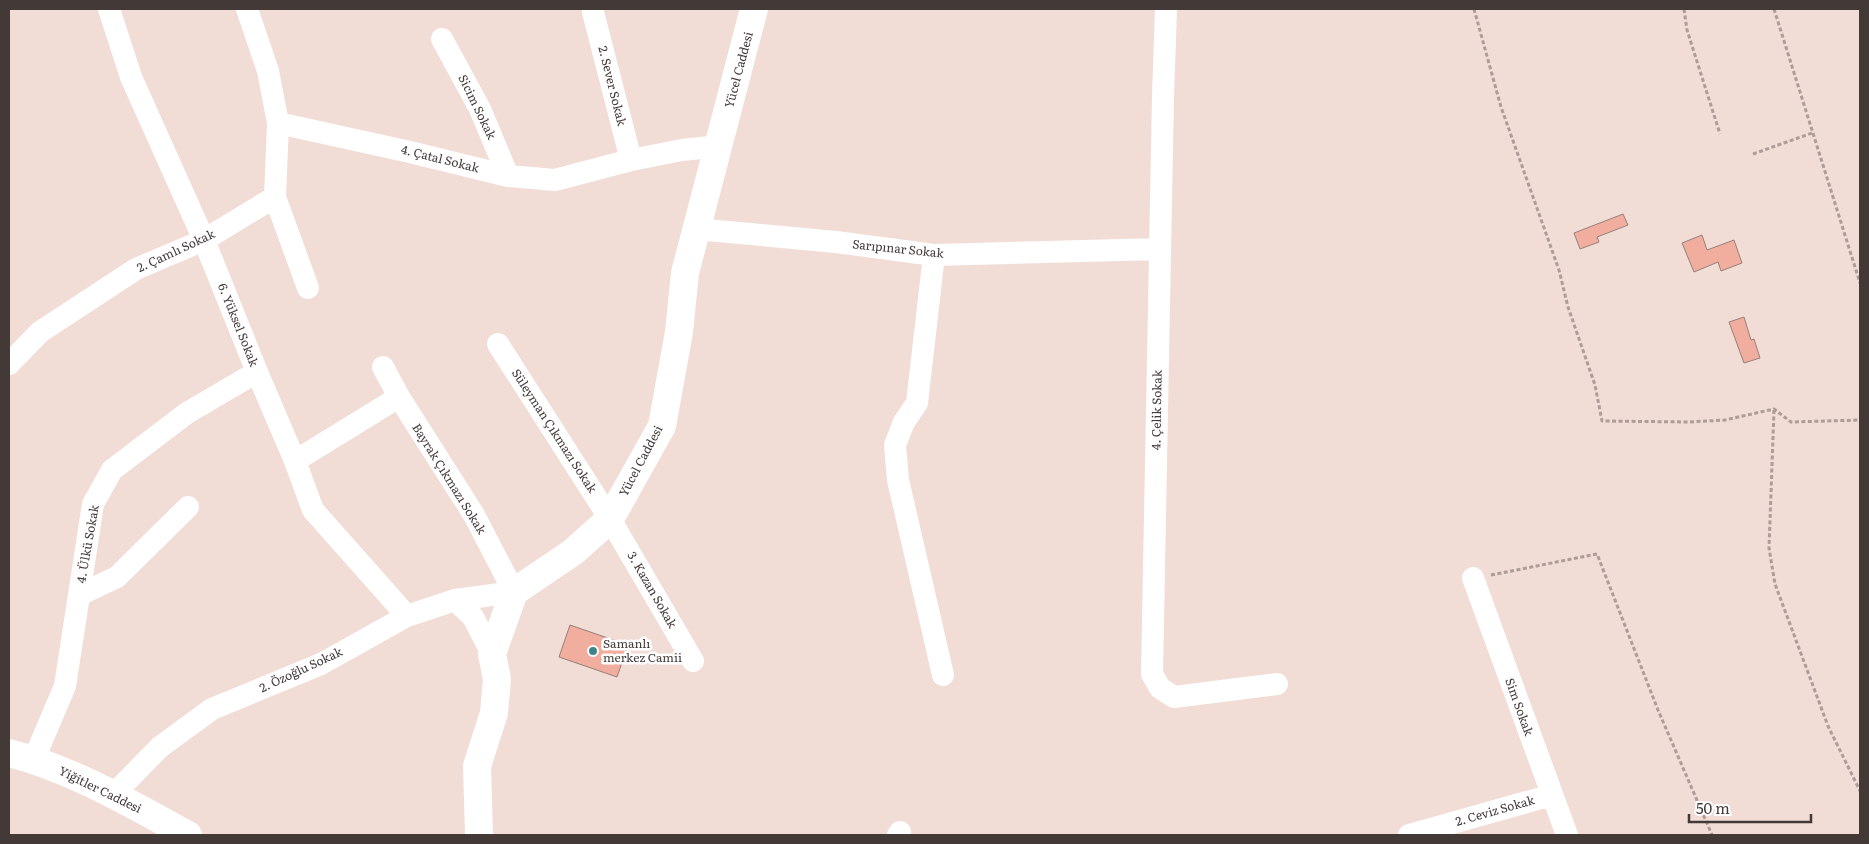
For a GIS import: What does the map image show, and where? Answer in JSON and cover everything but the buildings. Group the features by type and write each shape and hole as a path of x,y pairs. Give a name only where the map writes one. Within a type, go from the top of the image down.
{"main road":[{"name":"Yücel Caddesi","path":"514,592 573,552 610,519 662,426 679,332 685,274 754,9"},
{"path":"480,835 477,766 494,713 498,679 492,654 514,592"},
{"name":"Yiğitler Caddesi","path":"21,756 113,795 188,835"}],"street":[{"name":"6. Yüksel Sokak","path":"109,9 131,77 204,240 257,372 296,461 313,510 406,616"},
{"path":"247,9 268,71 278,123 275,197 308,288"},
{"name":"4. Çelik Sokak","path":"1166,9 1152,674 1160,688 1174,697 1277,684"},
{"name":"2. Sever Sokak","path":"593,12 631,160"},
{"name":"Sicim Sokak","path":"442,39 480,109 508,176"},
{"name":"4. Çatal Sokak","path":"278,123 508,176 555,180 631,160 682,150 718,146"},
{"name":"2. Çamlı Sokak","path":"9,364 40,332 136,269 204,240 275,197"},
{"name":"Sarıpınar Sokak","path":"696,229 836,242 934,255 1160,249"},
{"path":"934,255 917,403 904,422 894,445 898,480 943,675"},
{"name":"Süleyman Çıkmazı Sokak","path":"498,344 610,519"},
{"name":"Bayrak Çıkmazı Sokak","path":"383,367 399,398 474,516 514,592"},
{"name":"4. Ülkü Sokak","path":"21,756 65,686 92,504 112,470 187,413 257,372"},
{"path":"296,461 399,398"},
{"path":"79,595 117,578 188,507"},
{"name":"3. Kazan Sokak","path":"610,519 693,661"},
{"name":"Sim Sokak","path":"1472,578 1567,835"},
{"name":"2. Özoğlu Sokak","path":"113,795 160,747 212,709 321,664 406,616 455,600 514,592"},
{"path":"455,600 473,617 492,654"},
{"name":"2. Ceviz Sokak","path":"1409,835 1552,795"}],"path":[{"path":"1474,9 1501,107 1559,270 1568,307 1594,386 1602,421 1689,422 1725,420 1774,409"},
{"path":"1684,9 1687,30 1720,134"},
{"path":"1774,9 1860,283"},
{"path":"1753,154 1812,133"},
{"path":"1774,409 1791,422 1860,420"},
{"path":"1774,409 1769,548 1775,584 1828,726 1860,791"},
{"path":"1472,578 1597,554 1658,710 1712,835"}],"place":[{"name":"Samanlı merkez Camii","path":"593,651"}]}
